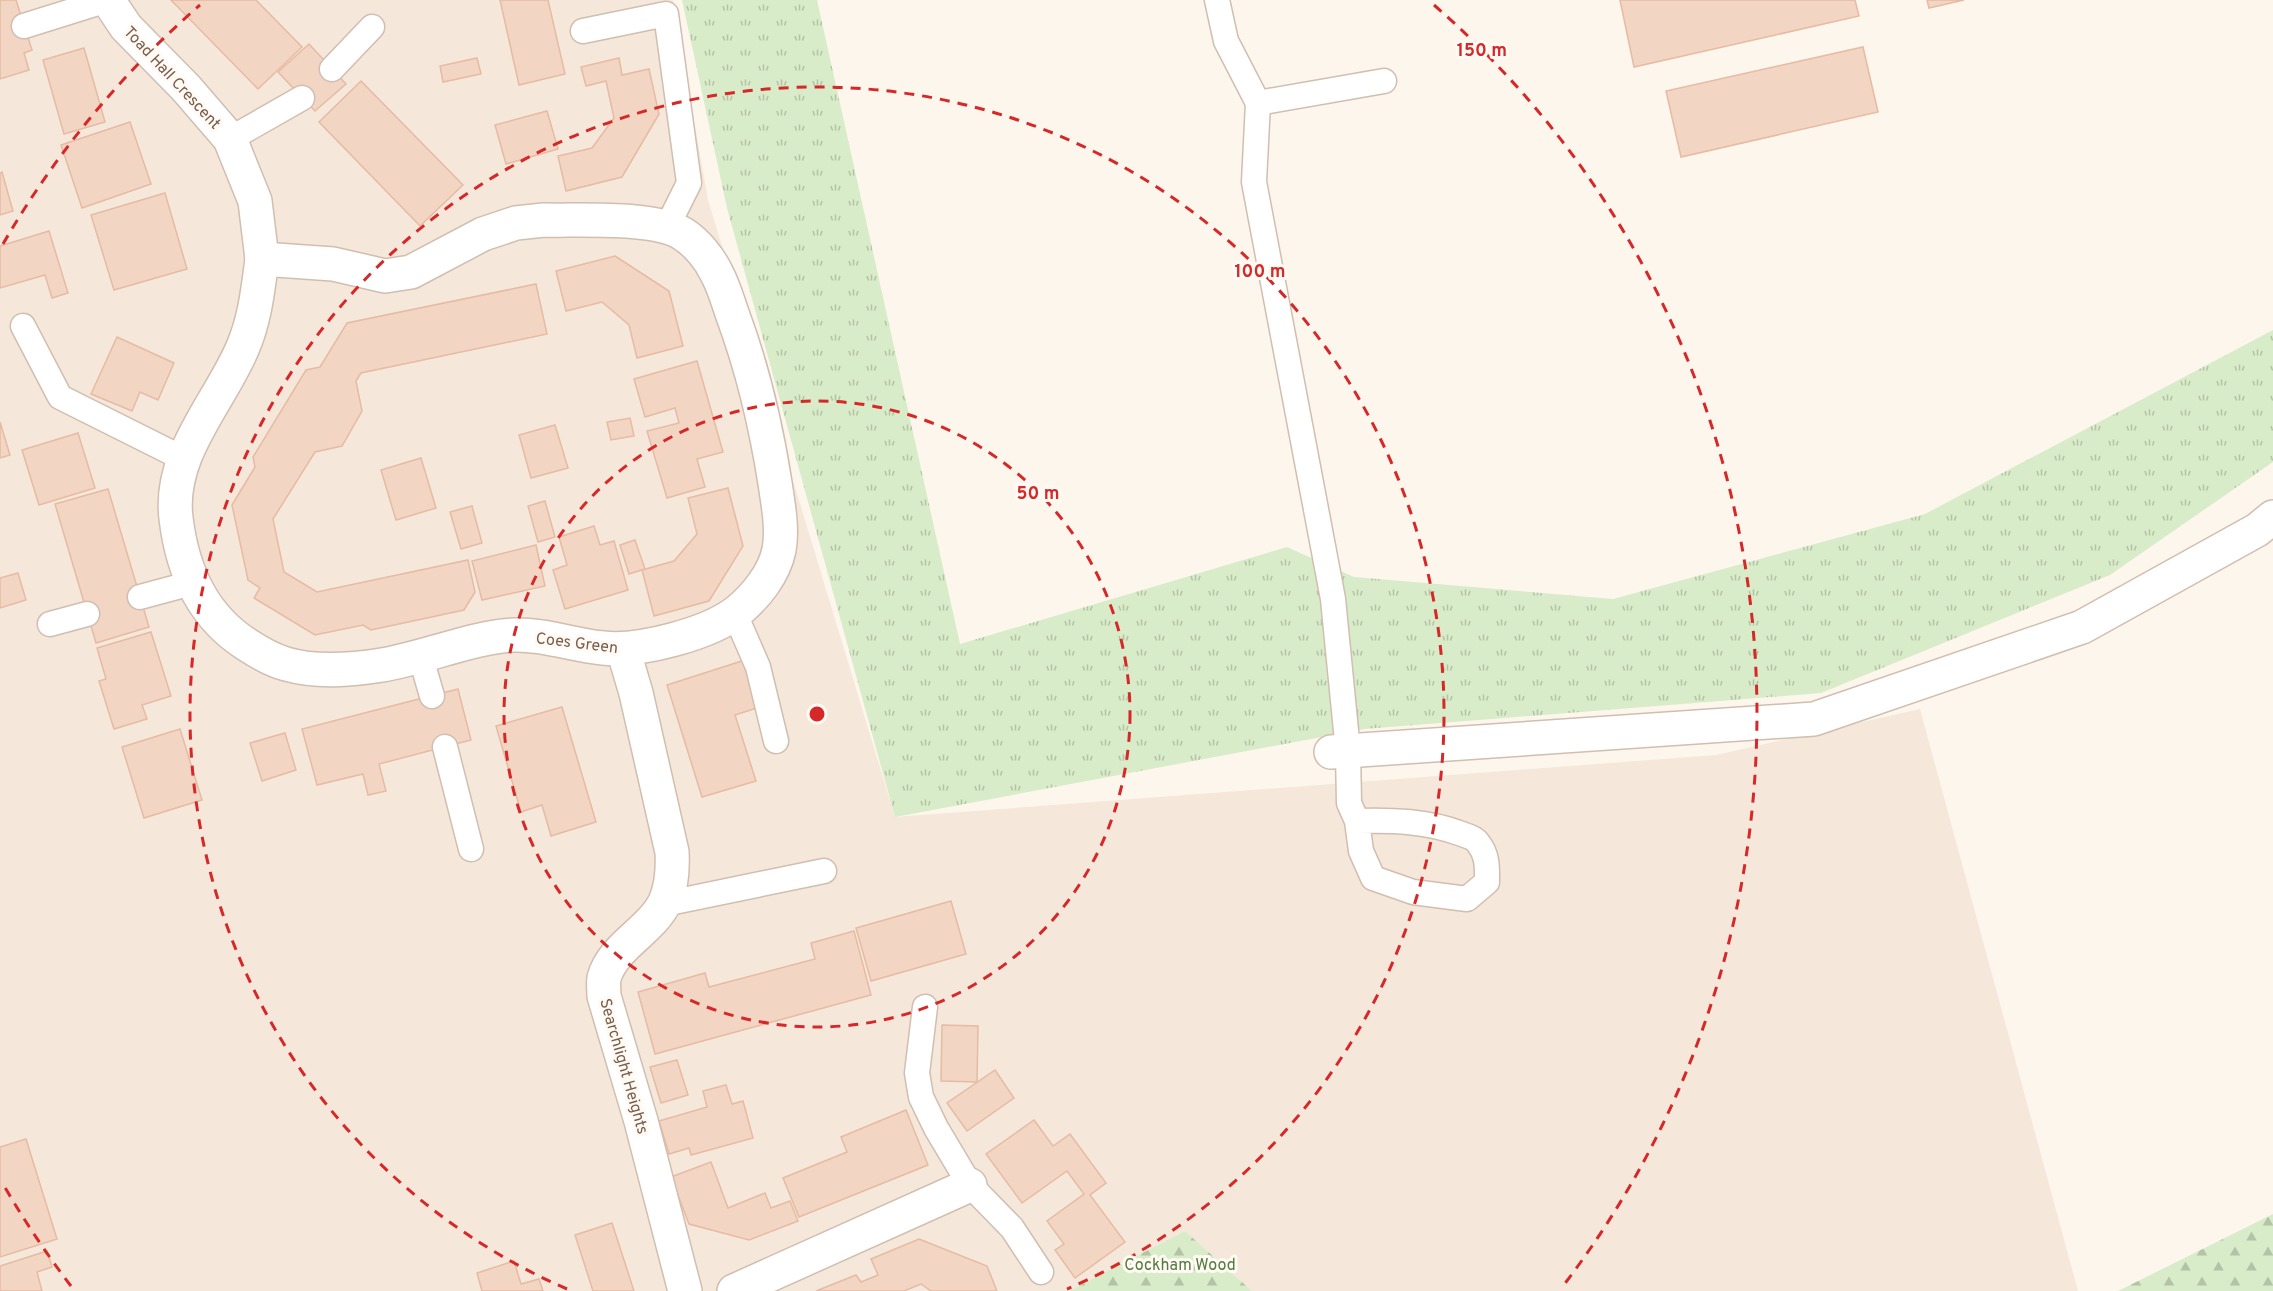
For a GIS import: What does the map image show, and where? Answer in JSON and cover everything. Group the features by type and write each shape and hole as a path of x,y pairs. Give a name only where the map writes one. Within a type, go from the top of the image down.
{"street":[{"name":"Toad Hall Crescent","path":"107,0 126,27 186,88 230,139 255,201 262,259"},
{"path":"262,259 333,264 385,276 411,272 483,234 516,223 544,220 668,225"},
{"name":"Coes Green","path":"262,259 255,309 244,346 184,459 176,491 175,513 185,564 192,582 215,619 237,638 262,654 283,664 310,669 343,670 421,658 512,635 538,636 601,648 623,649 679,638 735,614 760,588 773,568 779,547 779,516 765,426 752,371 716,273 702,251 687,237 668,225"},
{"path":"1340,752 1814,719 2082,627 2257,530 2273,517"},
{"name":"Searchlight Heights","path":"623,649 636,693 672,852 671,886 664,904 609,967 604,980 604,996 641,1121 685,1291"},
{"path":"734,1291 970,1185"}],"lane":[{"path":"24,26 107,0"},
{"path":"1217,0 1226,40 1258,104 1254,182 1334,599 1340,752 1349,803 1357,821 1361,851 1373,878 1413,892 1467,898 1487,882 1486,857 1477,840 1442,827 1389,820 1357,821"},
{"path":"584,31 666,14 689,183 668,225"},
{"path":"332,69 372,27"},
{"path":"1258,104 1384,81"},
{"path":"230,139 302,98"},
{"path":"22,326 60,397 184,459"},
{"path":"140,597 192,582"},
{"path":"50,624 87,614"},
{"path":"735,614 758,667 776,741"},
{"path":"421,658 432,696"},
{"path":"445,747 471,849"},
{"path":"664,904 824,871"},
{"path":"925,1006 917,1073 921,1097 936,1128 970,1185 1012,1228 1041,1272"}],"shaded area":[{"path":"0,0 673,0 708,200 895,817 1716,755 1920,709 2078,1291 1252,1291 1185,1231 1069,1291 0,1291"}],"green space":[{"path":"682,0 817,0 960,644 1287,547 1354,577 1613,599 1925,514 2273,330 2273,462 2110,575 1821,693 1364,729 895,817 727,208"},
{"path":"2273,1214 2273,1291 2118,1291"},
{"name":"Cockham Wood","path":"1185,1231 1252,1291 1069,1291"}],"building":[{"path":"0,0 16,0 32,50 24,53 29,70 0,79"},
{"path":"171,0 256,0 302,47 258,89"},
{"path":"500,0 548,0 565,74 519,85"},
{"path":"1620,0 1855,0 1859,16 1634,67"},
{"path":"1927,0 1964,0 1929,8"},
{"path":"309,44 346,84 315,111 278,72"},
{"path":"1863,47 1878,112 1681,157 1666,91"},
{"path":"84,48 105,122 64,134 43,60"},
{"path":"477,58 481,74 443,82 440,66"},
{"path":"619,58 622,75 649,69 659,114 622,177 566,191 558,156 592,148 614,118 606,81 586,86 581,67"},
{"path":"361,81 463,185 420,226 319,122"},
{"path":"547,111 558,149 506,164 495,125"},
{"path":"130,122 151,184 82,208 61,145"},
{"path":"2,172 13,211 0,215 0,173"},
{"path":"165,193 187,269 114,290 91,215"},
{"path":"49,231 68,293 52,298 45,275 0,288 0,246"},
{"path":"615,256 669,291 683,346 637,358 629,325 602,302 566,311 556,271"},
{"path":"536,284 547,334 361,373 356,381 362,411 342,446 315,452 273,519 284,572 317,592 468,560 475,592 464,610 371,630 363,625 315,635 254,598 260,588 248,580 232,505 255,467 253,457 306,370 320,367 347,323"},
{"path":"117,337 174,363 158,400 140,392 132,411 91,394"},
{"path":"697,361 723,452 697,459 705,487 667,498 647,431 679,423 675,408 645,417 634,379"},
{"path":"630,418 634,436 611,440 607,422"},
{"path":"0,422 10,455 0,458"},
{"path":"555,425 568,468 531,478 519,435"},
{"path":"78,433 95,488 39,505 22,450"},
{"path":"421,458 436,508 396,520 381,470"},
{"path":"728,488 743,546 709,601 654,616 642,570 674,561 697,534 688,498"},
{"path":"108,489 149,627 96,643 55,504"},
{"path":"545,501 555,537 538,542 528,506"},
{"path":"472,506 482,543 461,549 450,512"},
{"path":"594,526 600,545 614,541 628,590 565,609 553,570 567,565 559,537"},
{"path":"635,540 645,569 629,574 620,545"},
{"path":"536,545 545,586 482,600 472,561"},
{"path":"18,573 26,600 0,608 0,578"},
{"path":"151,632 171,696 142,705 147,719 114,729 99,681 106,679 97,648"},
{"path":"748,659 763,706 735,715 756,781 702,797 667,685"},
{"path":"458,689 471,740 379,764 386,791 368,795 363,774 317,785 302,729"},
{"path":"562,707 596,822 551,836 542,805 521,812 496,726"},
{"path":"180,729 202,800 144,818 122,747"},
{"path":"285,733 296,770 262,781 250,743"},
{"path":"951,901 966,954 871,981 856,928"},
{"path":"854,931 871,995 655,1054 638,992 705,973 709,987 815,959 811,943"},
{"path":"942,1025 978,1026 977,1082 941,1081"},
{"path":"677,1060 688,1095 661,1103 650,1067"},
{"path":"995,1070 1014,1098 967,1131 947,1103"},
{"path":"726,1085 732,1104 743,1101 753,1138 691,1155 689,1148 669,1154 659,1121 707,1107 703,1091"},
{"path":"906,1110 928,1165 799,1217 783,1178 847,1152 841,1137"},
{"path":"1034,1120 1053,1146 1070,1134 1106,1183 1090,1195 1125,1242 1075,1278 1055,1250 1064,1244 1047,1221 1084,1194 1067,1171 1022,1203 986,1154"},
{"path":"26,1139 57,1239 0,1257 0,1147"},
{"path":"711,1162 728,1208 765,1193 771,1208 790,1201 798,1221 749,1240 689,1224 671,1177"},
{"path":"612,1223 634,1291 593,1291 575,1235"},
{"path":"919,1239 987,1266 997,1291 931,1291 921,1284 904,1291 816,1291 856,1275 861,1282 878,1275 871,1259"},
{"path":"47,1251 52,1267 37,1272 42,1291 0,1291 0,1266"},
{"path":"514,1261 521,1284 539,1279 543,1291 482,1291 477,1273"}]}
